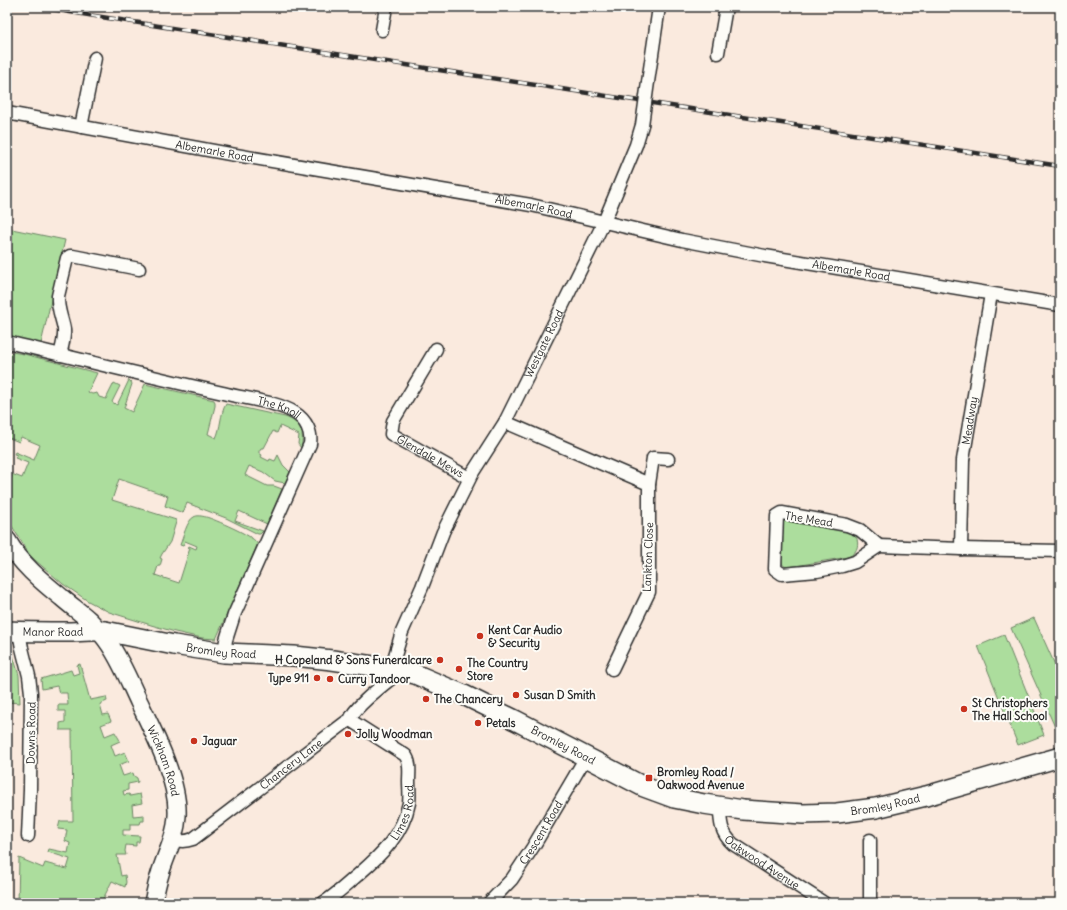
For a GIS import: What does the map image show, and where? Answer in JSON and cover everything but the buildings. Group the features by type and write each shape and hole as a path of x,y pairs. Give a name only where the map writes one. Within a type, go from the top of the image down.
{"main road":[{"path":"7,540 22,561 38,578 88,619 98,630"},
{"name":"Bromley Road","path":"98,630 224,653 294,656 353,662 415,674 464,695 654,791 674,798 720,807 762,812 803,814 866,810 926,796 1060,757"},
{"name":"Manor Road","path":"13,632 85,632 98,630"},
{"name":"Wickham Road","path":"98,630 110,645 128,678 147,718 174,787 177,806 176,826 173,839 160,874 153,903"}],"street":[{"path":"382,30 386,7"},
{"name":"Westgate Road","path":"394,669 394,659 402,632 422,587 442,532 470,478 505,422 604,222 636,145 642,124 659,7"},
{"path":"718,54 726,7"},
{"path":"81,127 95,58"},
{"name":"Albemarle Road","path":"7,113 384,181 531,205 682,240 750,253 1060,305"},
{"path":"60,355 64,338 64,330 58,303 58,296 67,258 73,256 139,269"},
{"name":"Meadway","path":"961,549 963,460 991,294"},
{"name":"The Knoll","path":"7,342 278,405 297,414 302,419 308,428 311,439 310,444 234,615 226,640 224,653"},
{"name":"Glendale Mews","path":"436,349 393,421 391,434 470,478"},
{"path":"505,422 649,484"},
{"name":"Lankton Close","path":"612,669 649,592 649,484 653,458 668,459"},
{"name":"The Mead","path":"782,513 847,525 860,530 879,546 855,562 842,566 817,571 782,574 775,569 777,516 782,513"},
{"path":"879,546 1060,551"},
{"name":"Downs Road","path":"13,632 20,640 29,676 31,693 28,836"},
{"name":"Chancery Lane","path":"173,839 184,842 193,839 350,720 354,712 393,677 394,669"},
{"name":"Limes Road","path":"323,903 369,865 391,843 402,826 408,804 409,764 405,755 350,720"},
{"name":"Crescent Road","path":"489,903 512,879 533,847 586,757"},
{"name":"Oakwood Avenue","path":"720,807 722,829 728,839 822,902"},
{"path":"870,840 870,903"}],"green space":[{"path":"7,228 65,240 41,344 7,336"},
{"path":"12,352 97,373 88,392 92,394 97,393 99,397 106,399 114,383 120,386 112,402 117,405 129,380 132,384 124,408 132,412 145,384 214,400 215,406 208,434 216,438 226,404 285,417 298,425 302,432 301,448 298,444 299,435 280,426 277,433 273,431 264,448 261,448 259,451 262,455 261,457 269,461 270,459 275,461 278,455 283,465 290,472 285,483 275,481 263,472 249,466 245,475 267,486 274,486 282,489 267,524 239,511 235,521 263,531 260,534 226,518 187,503 183,513 165,506 168,496 119,479 112,500 176,520 170,542 160,558 162,559 160,566 158,566 155,575 179,583 190,548 188,548 189,546 196,549 197,546 185,541 183,546 180,545 187,525 195,516 206,517 225,524 248,536 257,543 216,639 202,638 175,632 109,612 88,601 63,584 29,554 7,518 7,487 12,476 8,475 9,473 22,478 28,463 15,458 17,455 14,454 15,452 34,460 40,445 21,437 19,442 7,437 7,363 9,355"},
{"path":"784,519 854,532 858,543 856,550 848,557 786,567 781,559 782,522"},
{"path":"1034,618 1060,676 1060,733 1058,734 1011,628"},
{"path":"1004,635 1044,735 1018,745 978,646"},
{"path":"7,641 9,643 19,675 20,703 7,702 7,667 10,665 10,662 9,658 7,658"},
{"path":"80,664 90,700 106,697 107,701 100,704 103,715 108,714 111,721 101,725 105,736 115,732 120,740 111,745 115,756 125,752 129,761 119,765 123,776 133,773 137,778 138,782 128,784 128,790 123,791 124,795 129,794 130,796 140,794 142,803 132,805 133,816 144,815 144,821 141,821 140,824 130,824 130,830 123,830 123,835 140,836 139,842 136,842 136,846 126,845 126,855 117,855 121,876 125,875 125,887 112,881 103,899 94,899 93,903 18,903 19,858 43,868 45,863 67,869 70,859 48,852 49,849 68,853 70,843 65,841 67,830 58,829 60,821 73,821 72,730 60,730 60,723 65,722 65,711 58,711 58,705 68,705 67,693 59,693 57,686 42,689 41,679 71,670 73,675 79,673 77,665"}],"railway":[{"path":"38,7 1060,166"}],"place":[{"name":"Kent Car Audio & Security","path":"480,636"},
{"name":"H Copeland & Sons Funeralcare","path":"440,660"},
{"name":"The Country Store","path":"459,669"},
{"name":"Type 911","path":"317,678"},
{"name":"Curry Tandoor","path":"330,679"},
{"name":"Susan D Smith","path":"516,695"},
{"name":"The Chancery","path":"426,699"},
{"name":"St Christophers The Hall School","path":"964,709"},
{"name":"Petals","path":"478,723"},
{"name":"Jolly Woodman","path":"348,734"},
{"name":"Jaguar","path":"194,741"},
{"name":"Bromley Road / Oakwood Avenue","path":"649,778"}]}
